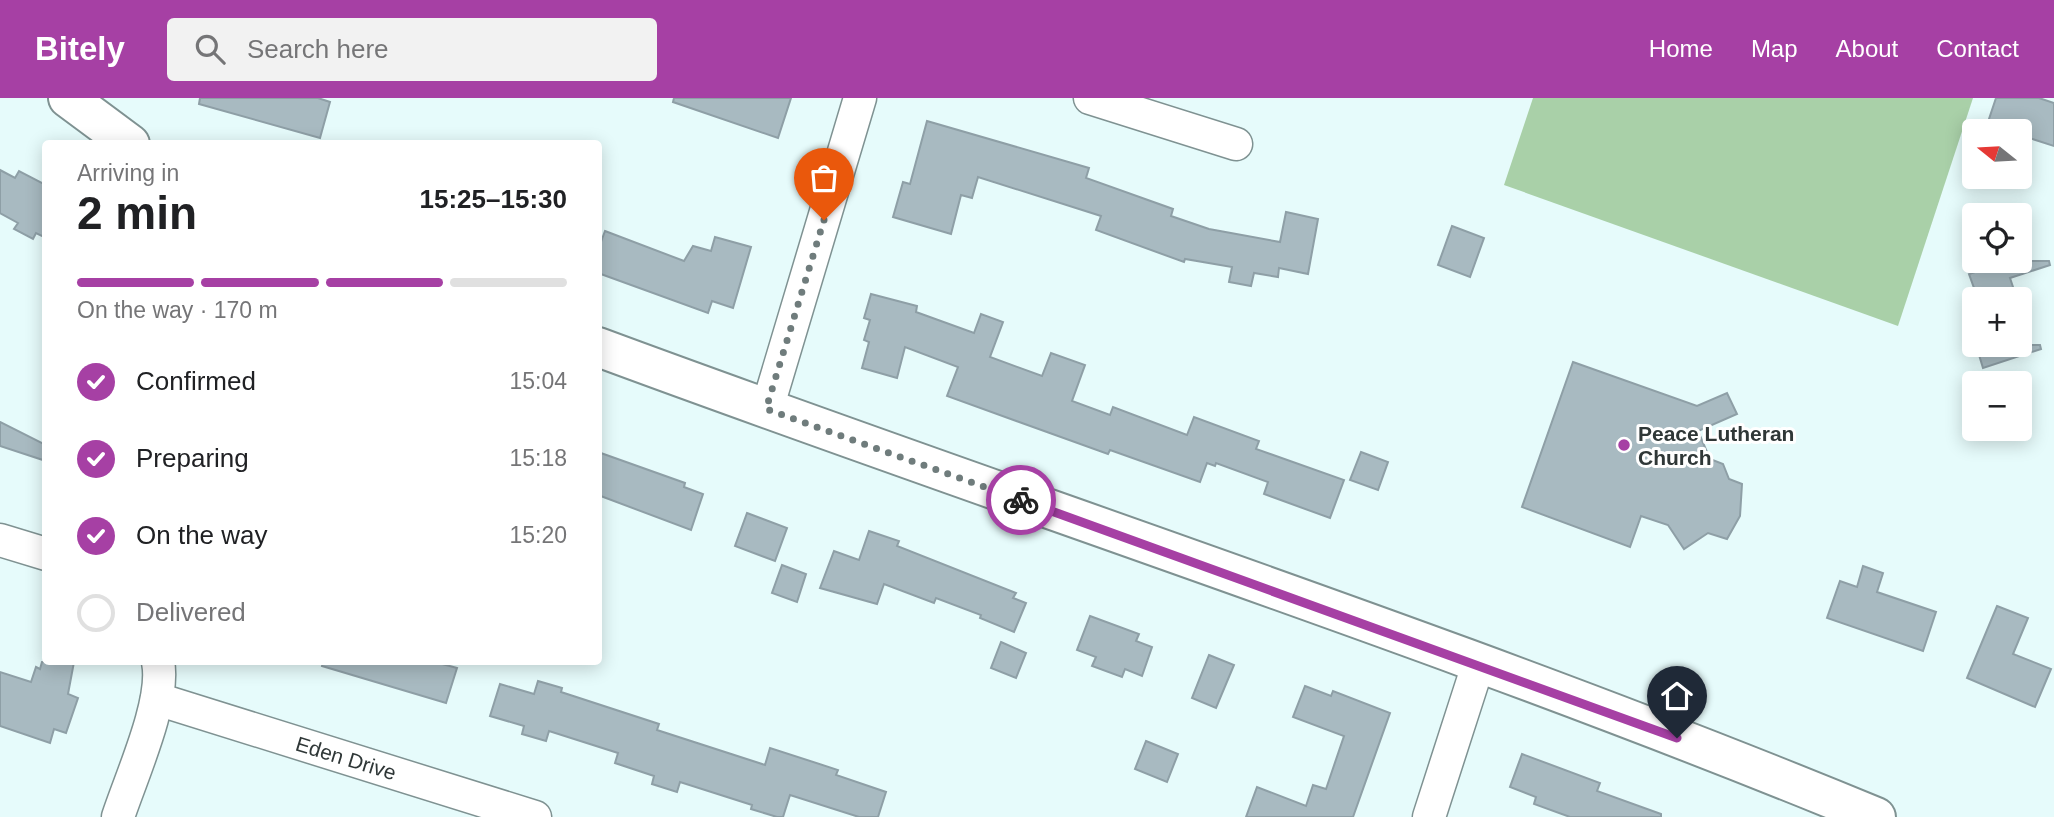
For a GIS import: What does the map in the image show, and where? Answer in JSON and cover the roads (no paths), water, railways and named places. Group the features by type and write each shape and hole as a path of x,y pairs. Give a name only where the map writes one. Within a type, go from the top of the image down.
{"main road":[{"path":"68,98 125,140"},
{"path":"602,348 1478,665 1877,817"}],"street":[{"path":"766,409 860,98"},
{"path":"1090,98 1236,144"},
{"path":"0,540 42,553"},
{"path":"118,817 157,699 159,665"},
{"path":"1429,817 1478,665"},
{"name":"Eden Drive","path":"157,699 531,816"}],"place":[{"name":"Peace Lutheran Church","path":"1624,445"}]}
